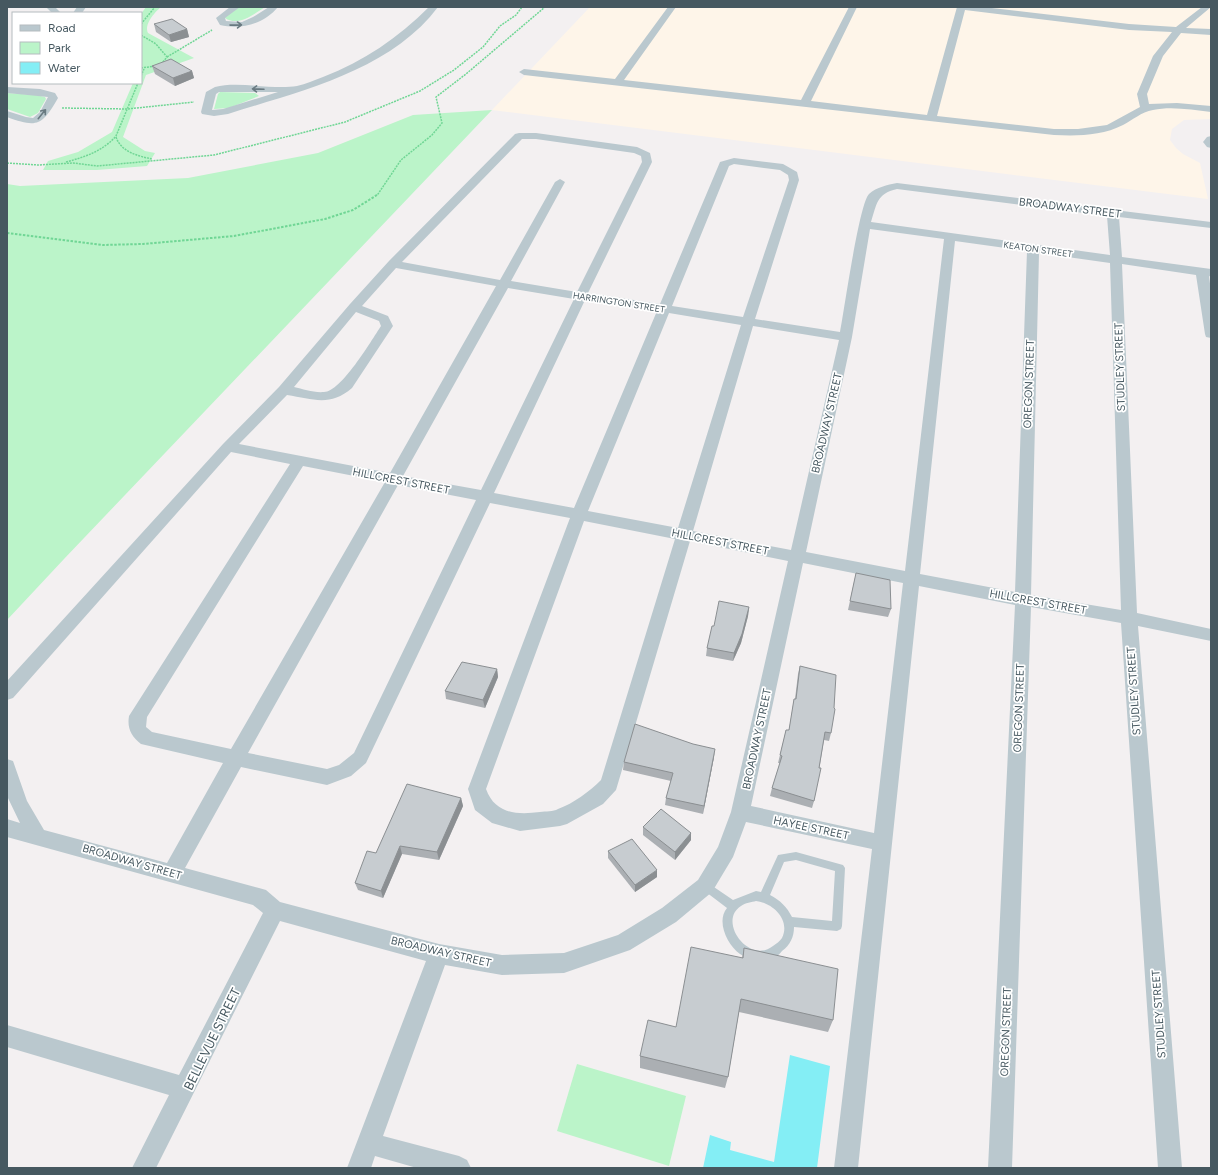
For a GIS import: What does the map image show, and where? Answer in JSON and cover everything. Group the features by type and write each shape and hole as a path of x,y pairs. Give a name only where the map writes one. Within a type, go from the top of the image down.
{"street":[{"path":"236,7 220,18 223,23 232,25 245,24 264,15 274,7"},
{"path":"296,89 218,89 211,92 206,112 224,112 296,89 342,74 380,54 406,35 434,7"},
{"path":"617,83 672,7"},
{"path":"805,103 853,7"},
{"path":"931,118 961,7 1129,27 1211,32"},
{"path":"1144,108 1142,94 1158,56 1179,29 1207,7"},
{"path":"524,72 1054,132 1076,133 1099,130 1117,124 1144,108 1166,106 1211,109"},
{"path":"7,90 44,92 52,95 53,98 42,117 35,120 22,120 7,114"},
{"path":"7,693 228,447 284,390 354,307 393,264 519,136 536,136 637,150 646,155 647,162 484,497 360,758 351,768 343,773 326,777 147,739 140,734 136,726 138,716 298,462"},
{"path":"1211,138 1208,142 1211,145"},
{"path":"734,161 783,167 793,174 794,180 748,321 610,784 596,798 560,818 520,823 499,817 482,804 477,789 579,515 665,309 724,164 734,161"},
{"path":"172,873 235,758 394,480 560,182"},
{"name":"BROADWAY STREET","path":"7,828 259,897 275,910 439,954 502,966 564,963 622,943 669,915 706,886 726,851 740,812 846,336 865,225 873,197 884,189 897,186 1211,225"},
{"name":"STUDLEY STREET","path":"1113,213 1129,618 1170,1168"},
{"name":"KEATON STREET","path":"865,225 1206,272"},
{"path":"846,1168 950,237"},
{"name":"OREGON STREET","path":"1000,1168 1023,600 1032,248"},
{"name":"HARRINGTON STREET","path":"393,264 504,284 846,336"},
{"path":"1206,272 1211,334"},
{"path":"284,390 325,397 338,393 347,385 387,326 384,319 354,307"},
{"name":"HILLCREST STREET","path":"228,447 298,462 911,579 1129,618 1211,635"},
{"path":"7,767 19,804 37,835"},
{"name":"HAYEE STREET","path":"740,812 882,843"},
{"path":"144,1168 275,910"},
{"name":"BELLEVUE STREET","path":"150,1168 275,910"},
{"path":"359,1168 439,954"},
{"path":"7,1036 185,1088"},
{"path":"368,1143 459,1168"}],"lane":[{"path":"764,898 781,858 796,856 840,868 838,926 788,922"},
{"path":"706,886 733,906"},
{"path":"756,896 764,898 772,901 780,907 788,922 789,932 786,941 780,949 771,954 761,956 751,955 741,950 733,943 728,934 726,924 728,914 733,906 739,901 756,896"}],"path":[{"path":"142,23 155,7"},
{"path":"7,163 38,165 63,163 97,166 157,159 214,155 318,130 358,117 436,82 483,47 500,26 516,15 522,7"},
{"path":"7,233 26,234 51,240 103,245 143,244 234,236 325,219 353,210 378,194 401,160 432,135 442,123 436,97 466,74 517,30 532,20 545,7"},
{"path":"142,74 144,69 160,65 166,57 216,27"},
{"path":"142,36 151,41 166,57"},
{"path":"63,163 102,148 112,142 116,136 138,84"},
{"path":"62,108 127,109 194,102"},
{"path":"116,136 117,142 131,152 142,157 157,159"}],"shaded area":[{"path":"590,7 1211,7 1211,119 1184,120 1172,129 1170,140 1183,154 1200,163 1208,199 492,110"}],"green space":[{"path":"146,7 161,7 153,15 147,26 148,33 194,58 146,75 123,137 145,151 155,153 147,166 97,170 43,170 48,161 78,152 112,132 133,84 142,84 142,13"},
{"path":"239,7 265,7 251,16 240,20 235,21 225,18"},
{"path":"220,92 255,93 259,96 229,108 214,109 218,94"},
{"path":"7,93 36,95 45,97 46,99 38,113 30,117 7,109"},
{"path":"492,110 7,620 7,184 20,186 188,178 318,153 413,115"},
{"path":"577,1064 686,1096 669,1166 557,1131"}],"water":[{"path":"790,1055 830,1066 817,1168 703,1168 710,1135 731,1142 730,1150 774,1162"}],"building":[{"path":"172,19 187,29 169,35 154,24"},
{"path":"171,59 192,71 173,78 152,66"},
{"path":"856,573 890,580 891,609 850,601"},
{"path":"719,601 749,607 742,634 734,653 707,648 712,626 714,626"},
{"path":"462,662 497,669 483,700 445,691"},
{"path":"800,666 836,675 835,709 831,733 825,732 819,768 821,768 814,801 772,788 782,756 780,755 786,730 789,730 794,699 796,699"},
{"path":"635,724 693,744 715,749 704,806 666,798 673,773 624,762"},
{"path":"407,784 461,798 437,852 400,846 381,891 355,883 367,851 376,853"},
{"path":"661,809 691,833 675,852 643,827"},
{"path":"632,839 657,870 635,885 608,851"},
{"path":"691,947 743,958 744,948 838,969 833,1020 741,999 728,1077 640,1056 648,1020 676,1027"}]}
